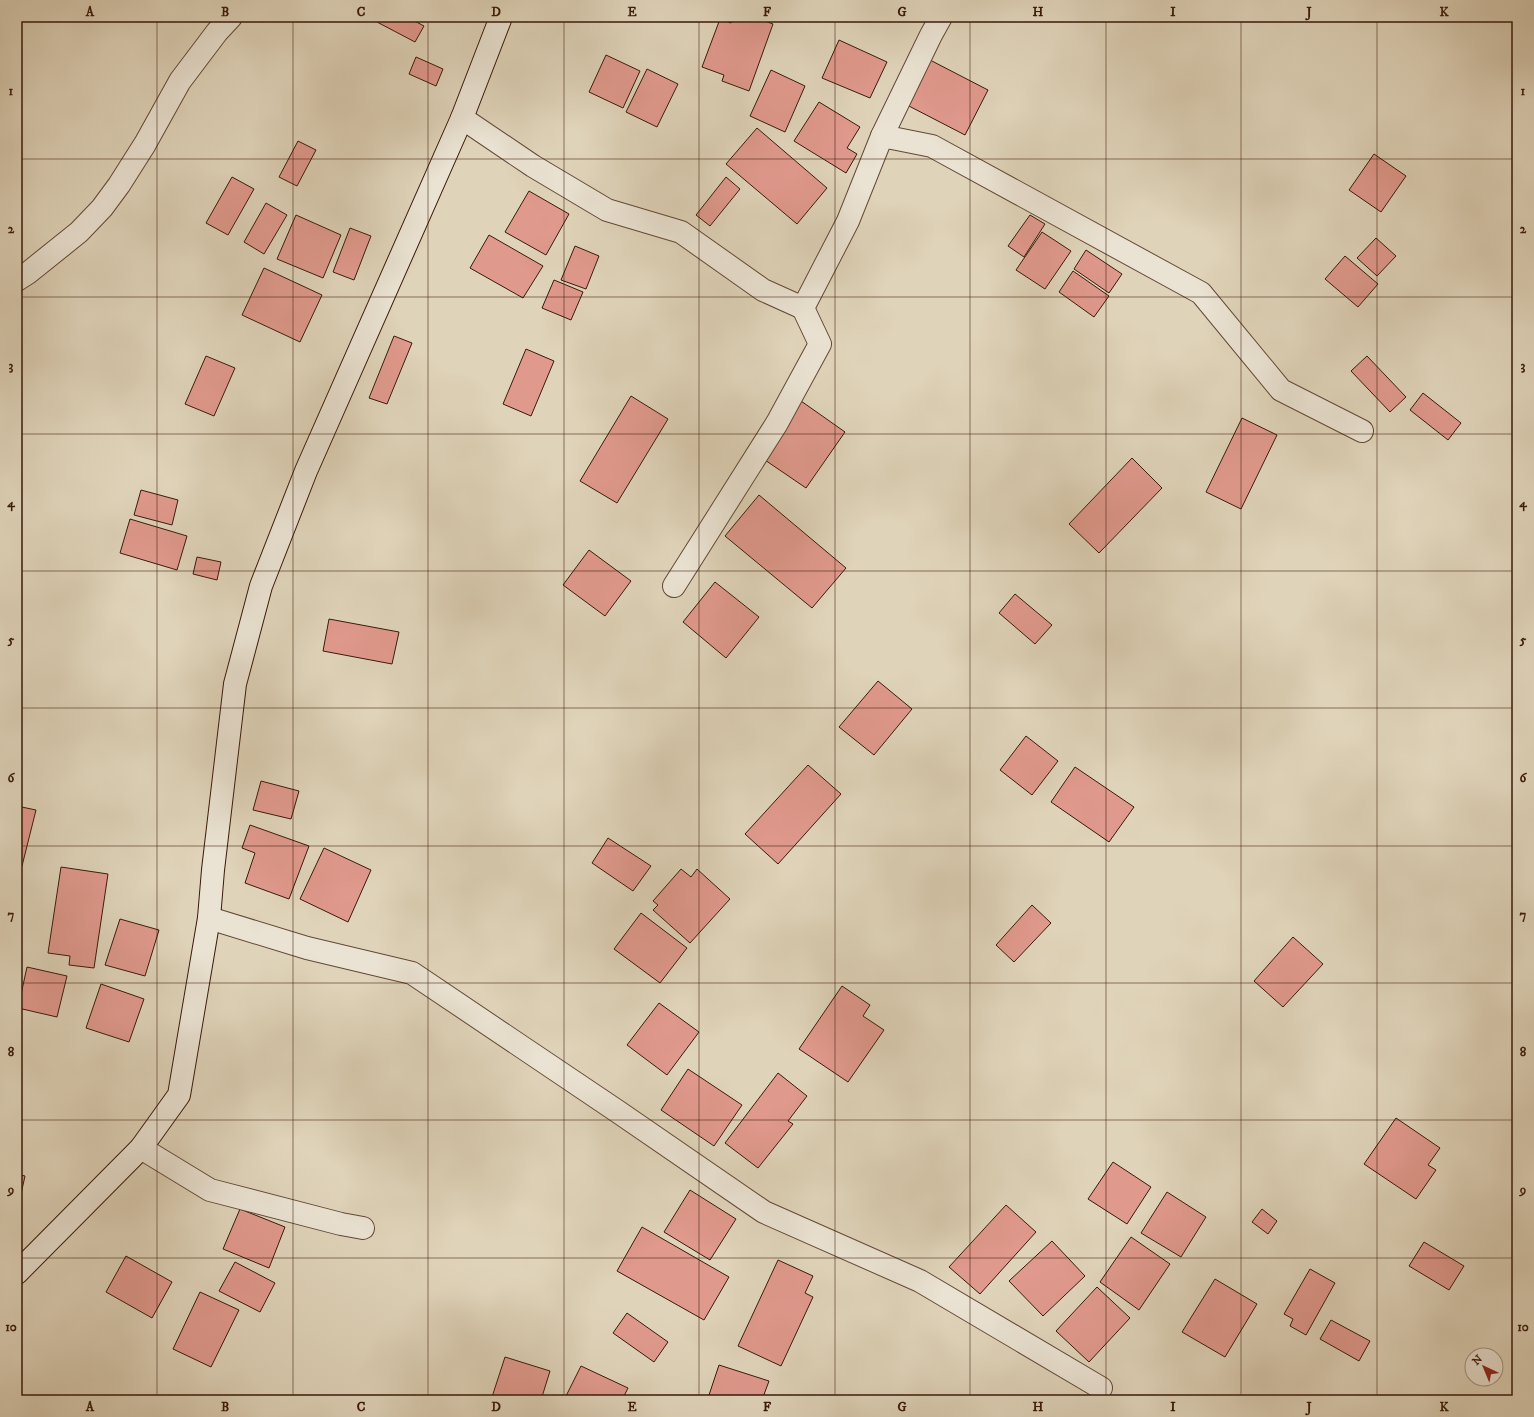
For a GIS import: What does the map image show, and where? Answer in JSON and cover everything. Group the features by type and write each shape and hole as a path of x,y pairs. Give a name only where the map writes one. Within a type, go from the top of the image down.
{"street":[{"path":"17,280 79,232 102,208 119,186 145,144 180,81 217,32 231,17"},
{"path":"17,1273 141,1148 178,1095 210,918 213,870 235,684 261,586 306,471 462,118 501,17"},
{"path":"803,308 848,222 882,136 941,17"},
{"path":"462,118 533,166 607,210 681,232 763,290 803,308 820,344 778,423 674,586"},
{"path":"882,136 932,146 1201,293 1281,390 1362,431"},
{"path":"210,918 306,948 412,973 611,1106 764,1212 920,1280 1101,1388"},
{"path":"141,1148 210,1190 341,1224 362,1228"}],"building":[{"path":"380,17 407,17 424,26 415,42 377,22"},
{"path":"733,17 754,17 773,24 749,91 722,81 724,75 702,67 720,19 731,23"},
{"path":"839,40 887,62 870,98 822,78"},
{"path":"606,55 640,71 623,108 589,92"},
{"path":"416,57 443,69 436,86 409,74"},
{"path":"930,60 988,90 965,135 907,105"},
{"path":"647,69 678,84 657,127 626,112"},
{"path":"771,70 805,86 785,132 750,116"},
{"path":"819,102 860,127 847,148 857,154 846,173 794,141"},
{"path":"757,128 827,188 797,224 726,164"},
{"path":"298,141 316,150 297,186 279,177"},
{"path":"1374,154 1406,176 1381,212 1349,190"},
{"path":"232,177 254,189 228,235 206,223"},
{"path":"726,177 740,189 710,226 696,215"},
{"path":"529,191 569,214 546,255 505,232"},
{"path":"266,203 287,215 264,254 244,242"},
{"path":"296,215 341,235 323,278 277,259"},
{"path":"1030,215 1045,224 1024,257 1008,246"},
{"path":"350,228 371,236 354,280 333,272"},
{"path":"1042,232 1071,251 1045,289 1016,270"},
{"path":"489,235 543,266 523,298 470,268"},
{"path":"1376,238 1396,256 1377,276 1357,258"},
{"path":"575,246 599,256 586,289 561,280"},
{"path":"1086,250 1122,274 1109,293 1074,269"},
{"path":"1345,256 1378,284 1358,307 1325,279"},
{"path":"264,268 322,295 300,342 242,315"},
{"path":"1073,271 1109,296 1094,317 1059,292"},
{"path":"554,280 583,292 571,320 542,308"},
{"path":"394,336 412,343 387,404 369,398"},
{"path":"526,349 554,361 531,416 503,404"},
{"path":"206,356 235,368 214,416 185,404"},
{"path":"1367,356 1406,397 1390,412 1351,371"},
{"path":"1423,393 1461,423 1448,440 1410,410"},
{"path":"631,396 668,419 617,503 580,481"},
{"path":"801,401 845,432 806,488 762,458"},
{"path":"1242,418 1277,435 1241,509 1206,492"},
{"path":"1132,458 1162,488 1099,553 1069,524"},
{"path":"141,490 178,500 172,525 134,515"},
{"path":"759,495 846,568 812,608 725,536"},
{"path":"130,519 187,536 177,570 120,553"},
{"path":"589,550 631,581 605,616 563,585"},
{"path":"197,557 221,562 217,580 193,574"},
{"path":"715,582 759,617 726,658 683,622"},
{"path":"1015,594 1052,625 1035,644 999,613"},
{"path":"329,619 399,632 392,664 323,651"},
{"path":"878,681 912,709 874,755 839,727"},
{"path":"1026,736 1058,761 1032,795 1000,770"},
{"path":"808,765 841,794 778,864 745,834"},
{"path":"1075,767 1134,807 1109,842 1051,802"},
{"path":"261,781 299,791 291,819 253,810"},
{"path":"17,806 36,810 22,866 17,864"},
{"path":"250,825 309,846 289,899 245,883 255,853 242,848"},
{"path":"608,838 651,866 633,891 592,863"},
{"path":"324,848 371,870 348,922 300,899"},
{"path":"61,867 108,874 94,968 69,965 70,956 48,953"},
{"path":"681,869 691,877 697,869 730,899 690,943 653,910 658,905 653,901"},
{"path":"1032,905 1051,923 1014,962 996,945"},
{"path":"641,913 687,948 660,983 614,949"},
{"path":"120,919 159,930 145,976 105,965"},
{"path":"1293,937 1323,964 1283,1007 1254,981"},
{"path":"27,967 67,976 57,1017 18,1008"},
{"path":"101,984 144,999 129,1042 86,1028"},
{"path":"842,986 870,1005 863,1016 884,1030 848,1082 799,1049"},
{"path":"659,1003 699,1032 667,1075 627,1045"},
{"path":"688,1069 742,1105 714,1146 661,1110"},
{"path":"778,1073 807,1096 788,1121 793,1124 758,1168 725,1143"},
{"path":"1396,1118 1440,1148 1428,1165 1436,1170 1416,1199 1364,1164"},
{"path":"1113,1162 1151,1187 1127,1224 1088,1199"},
{"path":"17,1174 25,1176 17,1212"},
{"path":"690,1190 736,1219 710,1260 664,1232"},
{"path":"1167,1192 1206,1217 1181,1257 1141,1233"},
{"path":"1006,1205 1036,1232 980,1294 949,1267"},
{"path":"240,1209 285,1227 269,1268 223,1249"},
{"path":"1262,1209 1277,1221 1268,1234 1252,1222"},
{"path":"642,1227 729,1277 704,1320 617,1271"},
{"path":"1131,1237 1170,1264 1139,1310 1100,1282"},
{"path":"1052,1241 1085,1276 1043,1316 1009,1281"},
{"path":"1424,1242 1464,1266 1449,1290 1409,1266"},
{"path":"126,1256 172,1282 152,1318 106,1292"},
{"path":"778,1260 813,1276 805,1293 813,1297 781,1366 738,1346"},
{"path":"235,1262 275,1283 260,1312 219,1291"},
{"path":"1310,1269 1335,1283 1306,1335 1290,1326 1293,1319 1284,1314"},
{"path":"1215,1279 1257,1304 1225,1357 1182,1332"},
{"path":"1097,1287 1130,1318 1089,1362 1056,1331"},
{"path":"200,1292 239,1310 211,1367 173,1349"},
{"path":"627,1313 668,1342 654,1362 613,1333"},
{"path":"1331,1320 1370,1341 1359,1361 1320,1339"},
{"path":"505,1357 550,1371 541,1400 491,1400"},
{"path":"719,1365 769,1381 762,1400 714,1400 708,1398"},
{"path":"581,1366 628,1388 622,1400 564,1400"}]}
